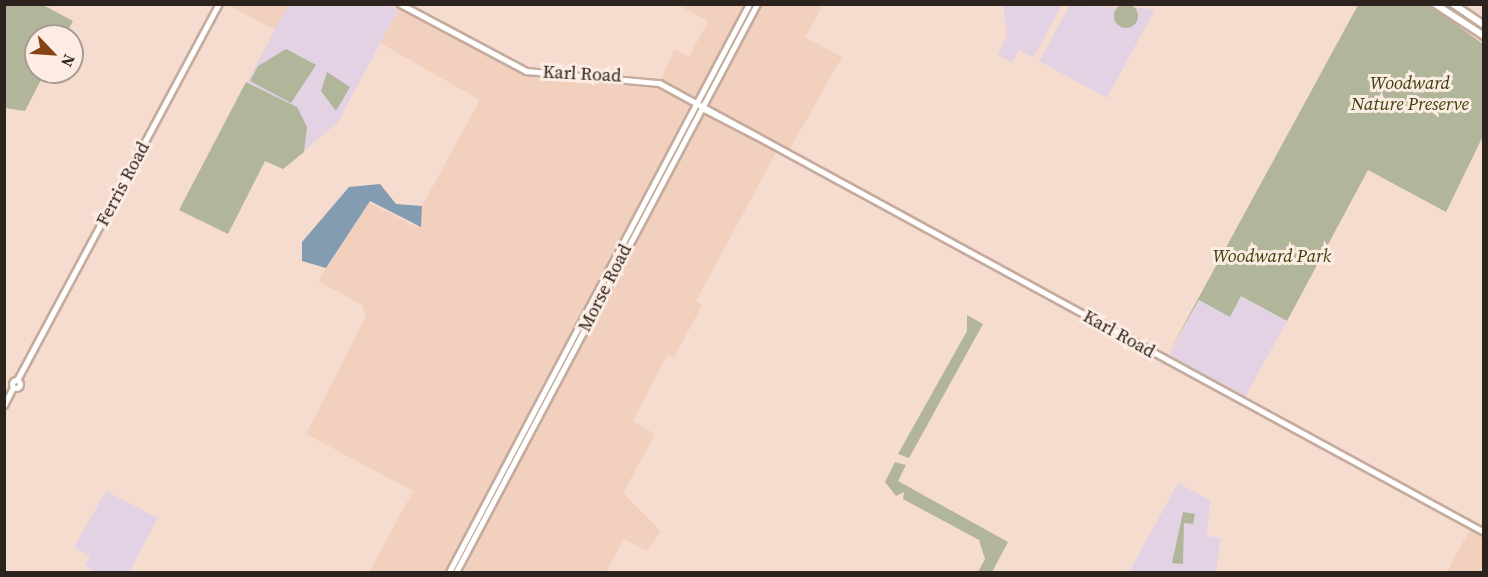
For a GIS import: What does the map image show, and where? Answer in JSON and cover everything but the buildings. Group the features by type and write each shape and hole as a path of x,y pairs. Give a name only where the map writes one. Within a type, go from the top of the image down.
{"highway":[{"path":"1435,4 1484,36"},
{"path":"1453,4 1484,25"}],"main road":[{"name":"Ferris Road","path":"6,403 219,4"},
{"name":"Karl Road","path":"400,4 526,71 641,78 694,102 1484,532"},
{"name":"Morse Road","path":"449,573 694,102 749,4"},
{"path":"741,33 749,4"},
{"name":"Morse Road","path":"456,573 701,106 757,4"},
{"path":"480,528 490,496"}],"shaded area":[{"path":"388,4 398,10 338,122 283,169 218,137 288,5"},
{"path":"228,5 288,5 275,30"},
{"path":"678,5 823,5 805,37 842,57 787,154 778,149 696,301 702,305 674,358 667,355 633,421 655,434 623,493 661,531 647,551 624,539 606,572 369,572 413,491 306,434 366,316 362,305 318,281 368,202 417,227 422,206 480,100 380,43 401,6 527,71 660,83 674,49 689,57 708,21"},
{"path":"1003,5 1062,5 1033,58 1019,50 1012,63 998,55 1007,35"},
{"path":"1070,5 1155,9 1107,98 1039,61"},
{"path":"1241,296 1287,321 1245,397 1169,355 1199,300"},
{"path":"1178,483 1210,500 1207,536 1221,538 1216,572 1129,572"},
{"path":"106,491 158,518 129,572 97,572 85,566 90,556 74,547"},
{"path":"1470,529 1483,536 1483,572 1447,572"}],"green space":[{"path":"1126,4 1135,7 1138,16 1135,25 1126,28 1117,25 1114,16 1117,7"},
{"path":"4,5 43,5 73,21 71,24 24,24 24,84 39,84 25,111 5,108"},
{"path":"1358,5 1429,5 1483,44 1483,136 1446,212 1368,170 1287,321 1241,296 1230,317 1199,300 1168,354"},
{"path":"286,49 316,65 291,103 250,81 258,66"},
{"path":"327,72 350,87 336,111 321,91"},
{"path":"246,82 297,107 307,127 304,152 283,169 265,161 228,234 179,210"},
{"path":"967,315 983,324 909,458 898,454 967,331"},
{"path":"895,462 906,465 898,481 1008,542 992,572 978,572 985,559 979,540 903,499 904,492 896,496 885,482"},
{"path":"1183,512 1195,514 1193,524 1184,523 1183,564 1172,563"}],"water":[{"path":"380,184 396,204 422,206 421,227 370,201 326,268 302,261 302,242 349,187"}],"park label":[{"name":"Woodward Nature Preserve","path":"1410,94"},
{"name":"Woodward Park","path":"1272,256"}]}
